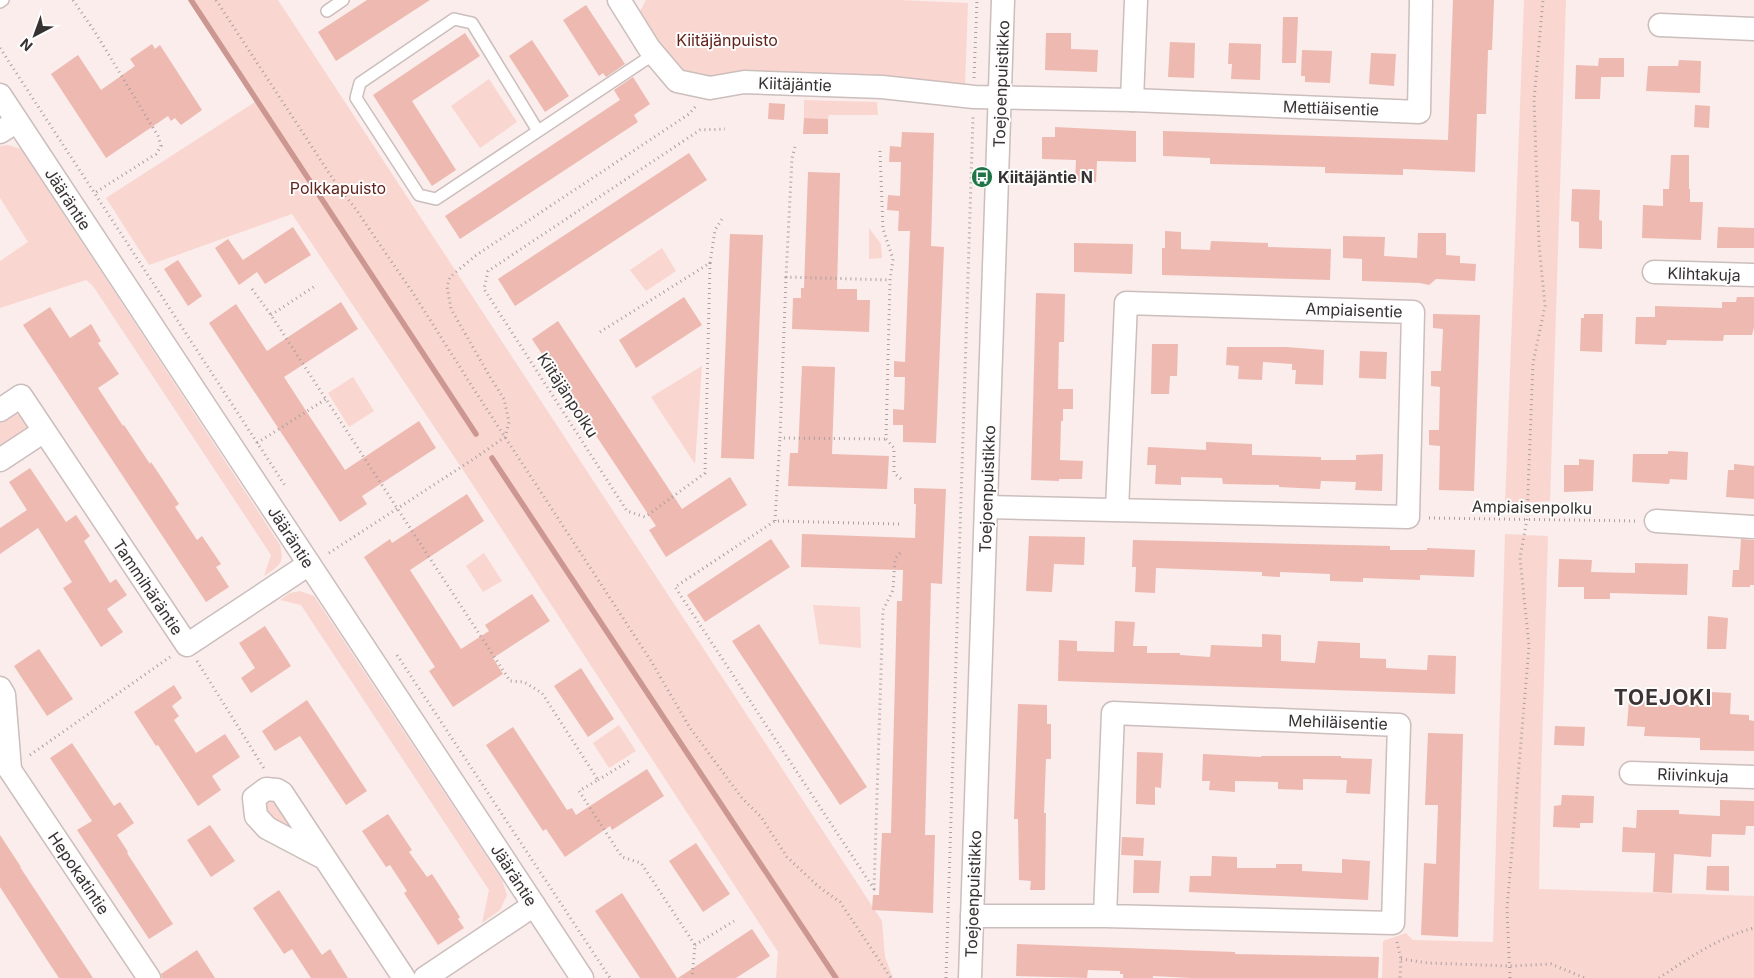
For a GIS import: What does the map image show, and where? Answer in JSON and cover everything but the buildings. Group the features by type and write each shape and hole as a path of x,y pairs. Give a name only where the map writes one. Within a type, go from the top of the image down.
{"street":[{"name":"Toejoenpuistikko","path":"970,978 1003,0"},
{"path":"1132,100 1136,0"},
{"name":"Mettiäisentie","path":"1000,96 1419,112 1421,0"},
{"name":"Kiitäjäntie","path":"625,4 654,54 677,82 710,88 744,82 882,87 974,97 1000,96"},
{"path":"1660,25 1754,29"},
{"name":"Jääräntie","path":"0,95 8,127 73,206 582,978"},
{"name":"Klihtakuja","path":"1654,272 1754,275"},
{"name":"Ampiaisentie","path":"1118,510 1126,303 1413,312 1408,517"},
{"name":"Tammihäräntie","path":"0,410 21,396 187,646 309,564"},
{"path":"0,460 44,431"},
{"path":"987,507 1408,517"},
{"path":"1656,521 1754,527"},
{"name":"Hepokatintie","path":"0,688 4,695 5,762 149,978"},
{"name":"Mehiläisentie","path":"1105,916 1113,713 1399,725 1393,923"},
{"name":"Riivinkuja","path":"1631,773 1754,776"},
{"path":"324,858 267,828 256,816 254,798 266,789 277,790 282,793 404,978"},
{"path":"425,978 534,904"},
{"path":"972,916 1105,916 1393,923"}],"lane":[{"path":"327,11 343,0"},
{"path":"538,131 472,23 454,20 360,83 356,98 419,195 436,199 654,54"}],"path":[{"path":"73,0 95,32 158,136 161,146 156,154 73,206"},
{"path":"216,0 333,179 413,293 504,437 651,661 690,728 742,798 761,817 787,857 818,887 840,902 891,978"},
{"path":"946,978 977,0"},
{"path":"1510,978 1507,909 1528,646 1520,558 1527,519 1533,363 1546,306 1539,244 1534,100 1543,0"},
{"path":"0,48 288,490"},
{"path":"333,560 328,553 475,458 504,437 509,422 504,398 451,309 447,286 450,277 475,256 689,114 710,88"},
{"name":"Kiitäjänpolku","path":"710,263 705,473 645,517 628,511 484,289 488,271 700,130 725,128"},
{"path":"775,521 792,158 795,147"},
{"path":"880,151 883,229 893,259 890,280 886,439 894,448 894,472 901,479"},
{"path":"600,332 710,263 715,230 722,219"},
{"path":"786,277 890,280"},
{"path":"271,314 315,286"},
{"path":"252,289 271,314 510,681 524,682 542,693 598,780"},
{"path":"257,443 326,399"},
{"path":"780,438 886,439"},
{"name":"Ampiaisenpolku","path":"1408,517 1656,521"},
{"path":"899,524 775,521 675,587 874,890 883,610 893,590 895,559 901,552"},
{"path":"5,762 187,646 277,790"},
{"path":"396,654 610,978"},
{"path":"628,761 579,790 622,856 641,863 695,945 694,977"},
{"path":"695,945 734,921"},
{"path":"1393,923 1401,959 1400,978"},
{"path":"1658,978 1695,954 1735,932 1754,928"},
{"path":"1401,959 1428,964 1510,966 1551,964 1585,978"}],"green space":[{"name":"Polkkapuisto","path":"191,0 278,0 882,921 885,957 893,978 776,978 778,952 469,479 292,214 149,265 106,198 255,102"},
{"name":"Kiitäjänpuisto","path":"646,0 899,0 968,3 965,85 713,79 681,72 638,15"},
{"path":"1524,0 1566,0 1550,501 1505,504"},
{"path":"489,79 517,122 480,148 451,106"},
{"path":"804,100 877,102 878,115 829,115 828,119 804,118"},
{"path":"8,145 21,149 280,545 281,561 274,570 264,576 271,555 93,286 86,280 0,308 0,261 28,242 0,198 0,146"},
{"path":"869,228 881,244 882,258 869,259"},
{"path":"662,248 676,271 646,291 630,270"},
{"path":"702,366 695,464 651,397"},
{"path":"353,377 374,411 349,427 328,393"},
{"path":"9,412 23,418 26,421 27,428 19,439 0,451 0,418"},
{"path":"1505,534 1548,536 1539,889 1754,896 1754,978 1382,978 1383,941 1406,933 1413,940 1493,942"},
{"path":"484,553 502,581 483,592 466,566"},
{"path":"300,591 314,596 502,880 507,895 500,910 482,923 489,890 301,605 280,600 290,593"},
{"path":"813,605 860,607 861,648 819,644"},
{"path":"619,725 636,751 609,768 593,743"},
{"path":"276,799 304,835 264,816 262,800"}],"waterway":[{"path":"191,0 476,434"},
{"path":"492,458 836,978"}],"place":[{"name":"Kiitäjäntie N","path":"982,177"}],"district":[{"name":"TOEJOKI","path":"1663,697"}]}
